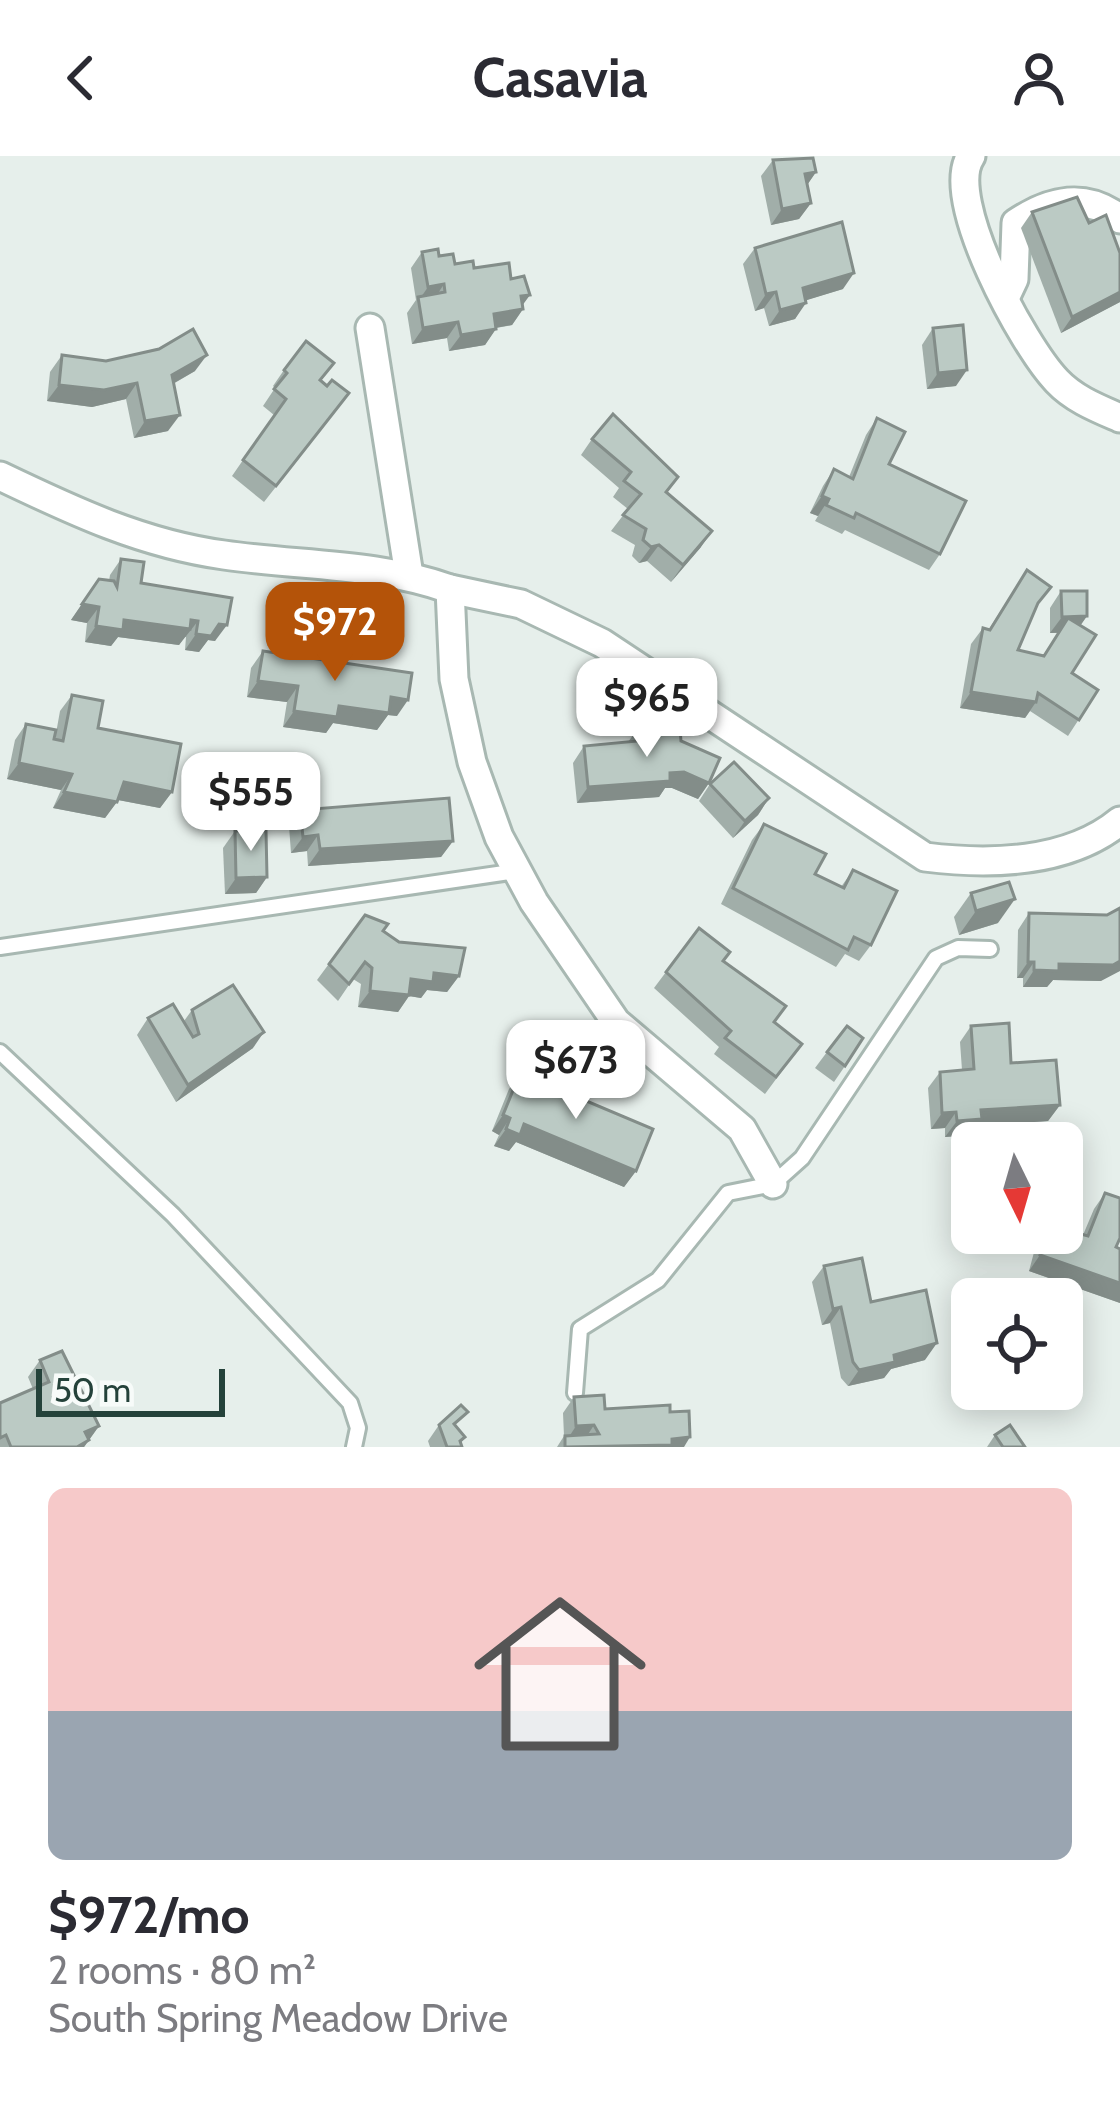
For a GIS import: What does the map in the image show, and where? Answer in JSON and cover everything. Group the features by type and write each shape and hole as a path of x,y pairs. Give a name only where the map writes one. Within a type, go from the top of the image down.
{"street":[{"path":"971,156 963,184 965,213 1006,296 1056,380 1084,403 1120,418"},
{"path":"1006,296 1014,279 1016,223 1042,206 1078,200 1120,220"},
{"path":"370,328 410,574"},
{"path":"0,476 113,530 220,555 410,574 450,589 521,604 602,643 925,857 969,862 1063,851 1120,821"},
{"path":"450,589 454,679 472,762 517,871 616,1022 742,1129 773,1184"}],"lane":[{"path":"0,947 517,871"},
{"path":"575,1393 580,1329 658,1280 728,1193 773,1184 802,1158 936,958 958,948 990,950"},
{"path":"0,1052 173,1215 350,1403 358,1428 354,1447"}],"building":[{"path":"813,158 816,172 805,174 811,203 782,209 773,160"},
{"path":"1077,197 1089,223 1106,215 1120,253 1120,292 1072,317 1032,212"},
{"path":"842,222 854,273 803,288 806,303 780,310 776,292 766,294 755,248"},
{"path":"438,249 439,256 453,254 455,264 473,261 474,268 509,263 511,279 524,276 530,295 521,296 523,309 494,314 496,329 461,335 458,322 423,328 418,297 445,292 444,284 428,287 422,252"},
{"path":"963,325 967,370 938,373 933,328"},
{"path":"193,329 207,355 172,375 180,415 145,421 137,383 104,390 59,385 62,355 106,361 159,349"},
{"path":"306,341 334,363 320,380 327,386 332,380 349,393 276,486 243,460 286,399 274,389"},
{"path":"613,414 678,477 666,492 712,531 683,565 659,545 651,547 643,540 646,529 623,515 641,494 624,481 631,472 592,439"},
{"path":"877,418 905,432 889,464 966,501 940,554 856,513 854,518 826,505 829,499 822,496 834,469 853,479"},
{"path":"121,559 144,562 141,583 232,598 227,625 219,624 211,636 196,634 198,621 191,620 190,629 124,620 123,630 96,626 99,607 82,604 99,579 114,581 117,587"},
{"path":"1027,570 1051,587 1038,603 1018,650 1044,656 1068,618 1096,635 1072,673 1098,690 1079,720 1038,693 1036,702 971,692 983,628 990,630"},
{"path":"1061,591 1087,591 1087,616 1062,617"},
{"path":"263,651 412,673 408,700 391,697 389,713 339,706 337,717 294,711 298,686 258,681"},
{"path":"72,695 103,701 98,728 181,744 172,792 124,782 117,802 64,792 72,774 19,763 26,724 56,730 54,739 63,741"},
{"path":"680,729 681,741 720,758 709,783 684,772 670,773 670,781 588,787 584,746 638,741 637,730"},
{"path":"734,762 769,798 745,821 710,784"},
{"path":"449,798 453,841 320,849 318,835 303,837 300,810"},
{"path":"764,824 826,854 815,874 844,888 853,870 897,891 871,945 854,937 848,950 733,888"},
{"path":"235,831 266,831 267,877 236,878"},
{"path":"1009,882 1015,899 976,911 971,893"},
{"path":"1120,908 1120,961 1113,965 1059,964 1059,971 1034,970 1034,962 1028,962 1029,913 1107,915"},
{"path":"365,915 388,924 383,931 399,942 465,948 459,976 434,973 433,982 411,979 409,995 370,991 372,968 365,962 349,984 329,964"},
{"path":"699,928 730,952 723,961 786,1006 774,1022 802,1044 776,1077 725,1038 731,1031 666,972"},
{"path":"233,985 264,1032 188,1085 148,1018 173,1004 193,1037 199,1034 192,1010"},
{"path":"1009,1023 1011,1063 1056,1060 1060,1105 981,1110 982,1119 957,1121 956,1112 942,1113 940,1072 974,1069 971,1026"},
{"path":"847,1026 863,1038 845,1066 827,1052"},
{"path":"520,1073 653,1129 636,1171 524,1124 520,1135 506,1129 510,1118 503,1115"},
{"path":"1105,1193 1120,1198 1116,1247 1120,1249 1120,1283 1040,1255 1083,1254 1083,1235 1088,1236"},
{"path":"862,1258 871,1302 926,1290 937,1343 894,1355 895,1362 859,1370 841,1307 833,1309 824,1266"},
{"path":"62,1351 99,1426 85,1432 89,1440 77,1447 11,1447 6,1435 0,1438 0,1403 49,1382 40,1360"},
{"path":"604,1395 605,1409 670,1405 670,1412 689,1411 690,1437 672,1439 672,1445 565,1447 565,1436 599,1434 594,1425 576,1426 574,1397"},
{"path":"461,1405 468,1412 454,1424 465,1437 460,1441 462,1447 447,1447 439,1425"},
{"path":"1010,1425 1025,1447 1003,1447 995,1435"}]}
